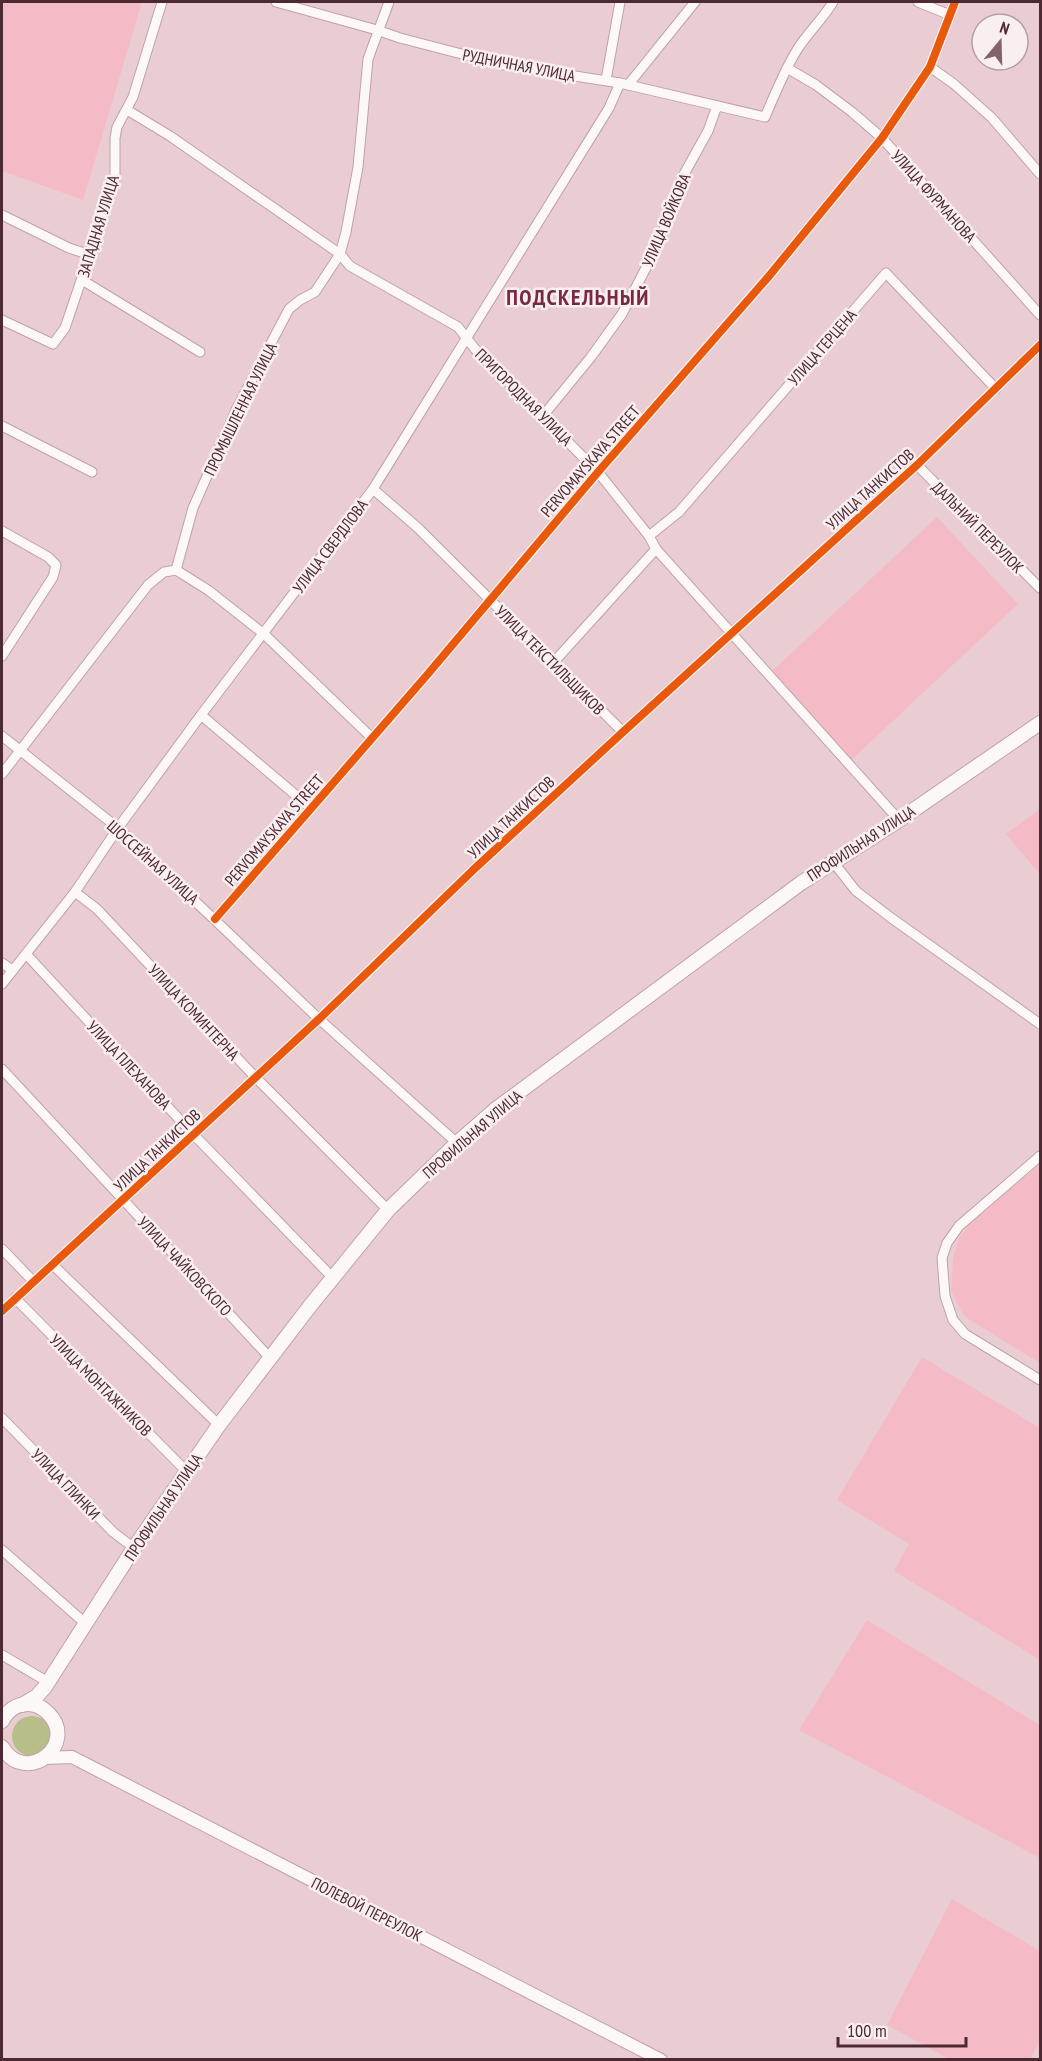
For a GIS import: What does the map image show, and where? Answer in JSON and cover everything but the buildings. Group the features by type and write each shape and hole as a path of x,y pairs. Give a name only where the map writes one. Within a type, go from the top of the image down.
{"main road":[{"name":"ПРОФИЛЬНАЯ УЛИЦА","path":"47,1685 134,1548 219,1425 388,1210 457,1143 529,1084 801,883 899,820 1041,723"},
{"path":"2,1720 9,1711 37,1696 47,1685"},
{"path":"2,1748 12,1759 30,1764 45,1758 53,1750 57,1735 56,1724 49,1714 45,1698 47,1685"},
{"path":"22,1705 37,1706 49,1714"},
{"path":"2,1768 21,1763"}],"street":[{"name":"ЗАПАДНАЯ УЛИЦА","path":"2,320 53,344 65,328 115,180 117,127 133,97 162,2"},
{"name":"РУДНИЧНАЯ УЛИЦА","path":"276,2 399,38 504,65 606,80 765,117 787,68"},
{"name":"ПРОМЫШЛЕННАЯ УЛИЦА","path":"176,570 193,508 237,408 289,309 315,292 340,254 358,167 368,59 388,2"},
{"path":"606,80 620,2"},
{"name":"УЛИЦА СВЕРДЛОВА","path":"2,984 75,892 118,828 201,715 373,489 624,84 695,2"},
{"path":"787,68 798,48 833,2"},
{"path":"918,2 950,15"},
{"name":"PERVOMAYSKAYA STREET","path":"215,918 769,276 882,138 930,67 955,2"},
{"path":"930,67 954,84 992,118 1041,174"},
{"name":"УЛИЦА ФУРМАНОВА","path":"787,68 816,85 882,138 1041,315"},
{"name":"УЛИЦА ВОЙКОВА","path":"543,417 622,314 660,241 683,176 708,131 717,106"},
{"name":"ПРИГОРОДНАЯ УЛИЦА","path":"127,110 170,136 340,254 350,266 458,327 475,349 598,472 649,536 656,549 899,820"},
{"path":"2,215 69,248 90,255"},
{"name":"УЛИЦА ГЕРЦЕНА","path":"649,536 679,512 886,273 996,388"},
{"path":"82,280 200,352"},
{"name":"УЛИЦА ТАНКИСТОВ","path":"2,1311 256,1078 472,871 916,465 1041,345"},
{"path":"2,426 92,472"},
{"name":"ДАЛЬНИЙ ПЕРЕУЛОК","path":"916,465 1041,588"},
{"name":"УЛИЦА ТЕКСТИЛЬЩИКОВ","path":"373,489 418,528 623,732"},
{"path":"2,531 48,556 56,565 53,577 2,652"},
{"path":"553,663 656,549"},
{"path":"2,774 18,750 148,585 164,572 176,570 208,590 264,634 372,738"},
{"name":"PERVOMAYSKAYA STREET","path":"201,715 311,808"},
{"name":"ШОССЕЙНАЯ УЛИЦА","path":"2,736 118,828 319,1019 457,1143"},
{"path":"834,863 856,891 1041,1024"},
{"name":"УЛИЦА КОМИНТЕРНА","path":"75,892 97,909 256,1078 388,1210"},
{"name":"УЛИЦА ПЛЕХАНОВА","path":"26,954 194,1134 333,1278"},
{"path":"2,963 12,970"},
{"name":"УЛИЦА ЧАЙКОВСКОГО","path":"2,1069 270,1358"},
{"path":"1041,1156 959,1226 947,1243 942,1258 945,1296 953,1320 965,1334 1041,1380"},
{"path":"2,1249 33,1281"},
{"path":"53,1265 219,1425"},
{"name":"УЛИЦА МОНТАЖНИКОВ","path":"15,1298 187,1472"},
{"name":"УЛИЦА ГЛИНКИ","path":"2,1418 113,1532 134,1548"},
{"path":"2,1550 86,1624"},
{"path":"2,1655 47,1685"},
{"path":"57,1735 72,1758"},
{"path":"45,1758 72,1758"},
{"name":"ПОЛЕВОЙ ПЕРЕУЛОК","path":"72,1758 662,2060"}],"shaded area":[{"path":"2,2 142,2 83,200 2,171"},
{"path":"937,517 1018,604 848,763 767,676"},
{"path":"1040,809 1040,875 1006,834"},
{"path":"1040,1164 1040,1363 965,1317 951,1291 953,1259 959,1238 969,1224"},
{"path":"922,1357 1040,1428 1040,1660 894,1571 909,1544 837,1500"},
{"path":"867,1620 1040,1725 1040,1858 799,1730"},
{"path":"952,1899 1040,1951 1040,2041 1030,2059 949,2059 887,2025"}],"green space":[{"path":"32,1716 46,1722 52,1736 46,1750 32,1756 18,1750 12,1736 18,1722"}],"cycle path":[{"path":"215,919 769,276 882,138 930,67 955,2"},
{"path":"2,1311 319,1019 472,871 917,465 1040,345"}],"district":[{"name":"ПОДСКЕЛЬНЫЙ","path":"578,297"}]}
